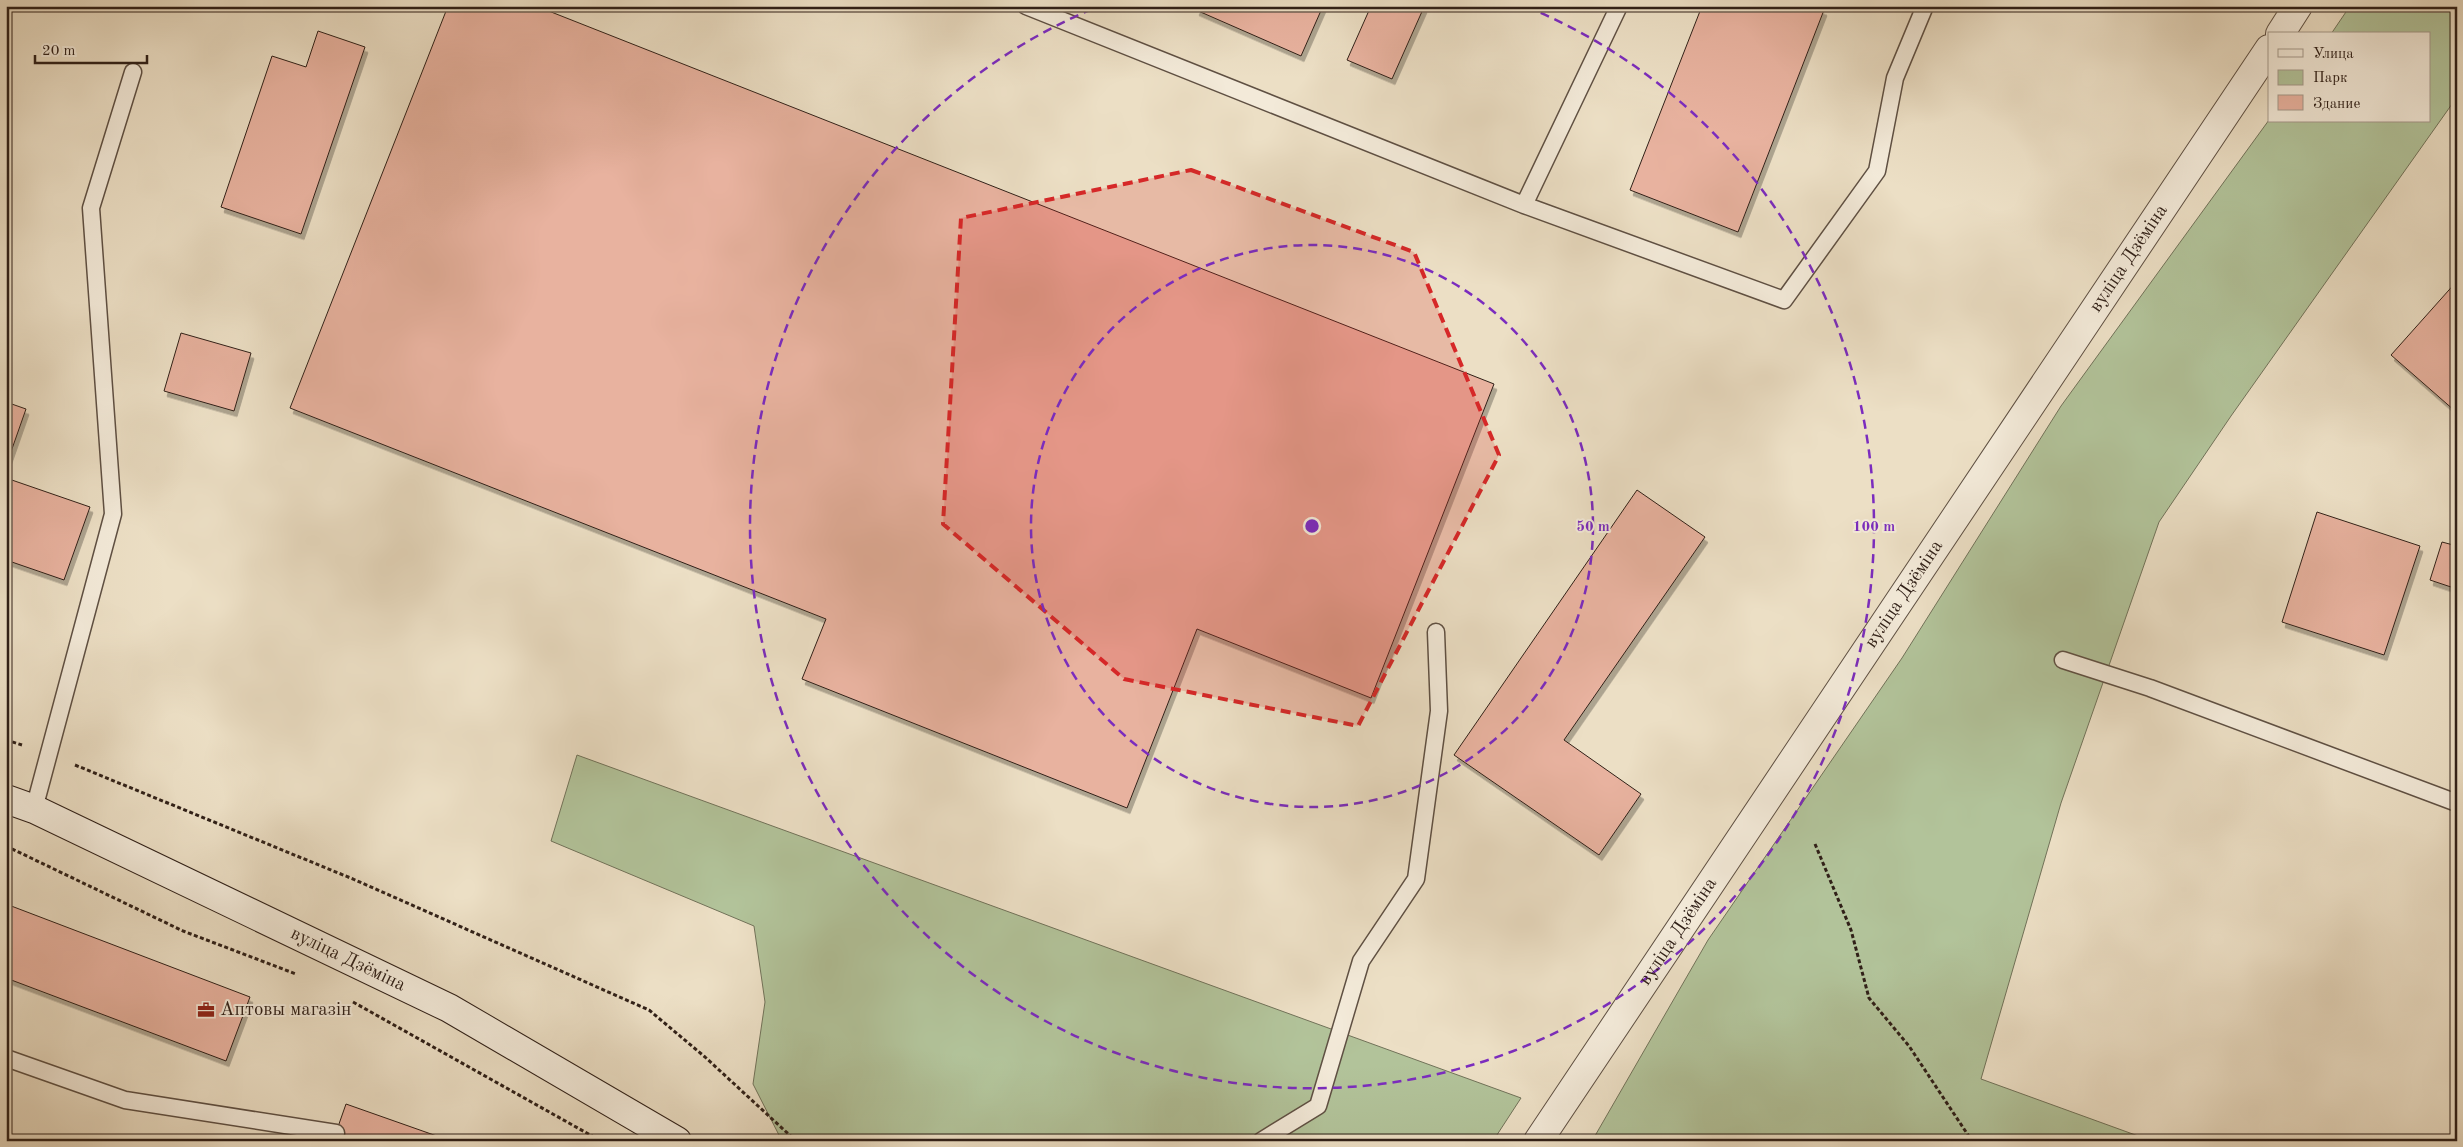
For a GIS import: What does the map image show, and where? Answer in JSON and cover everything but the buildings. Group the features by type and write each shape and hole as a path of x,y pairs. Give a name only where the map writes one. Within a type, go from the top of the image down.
{"street":[{"path":"2281,32 2298,6"},
{"name":"вуліца Дзёміна","path":"1538,1141 2268,50"},
{"name":"вуліца Дзёміна","path":"6,799 34,809 449,1008 677,1141"}],"lane":[{"path":"1026,6 1524,205 1784,300 1877,170 1895,78 1926,6"},
{"path":"1524,205 1619,6"},
{"path":"34,809 112,514 91,208 133,72"},
{"path":"1261,1141 1318,1106 1361,961 1416,879 1439,711 1436,632"},
{"path":"2064,660 2150,688 2457,804"},
{"path":"6,1058 125,1100 336,1133"}],"path":[{"path":"6,740 49,754 353,879 649,1010 705,1057 796,1141"},
{"path":"1815,844 1851,930 1869,998 1909,1046 1972,1141"},
{"path":"6,846 183,931 301,976"},
{"path":"345,998 601,1141"}],"highlighted area":[{"path":"1191,170 1414,252 1499,455 1358,726 1124,679 943,524 961,218"}],"green space":[{"path":"2350,6 2457,6 2457,97 2231,416 2159,522 2061,803 1981,1079 2152,1141 1592,1141 1708,940 1902,658 2061,406 2268,121 2430,122 2430,32 2332,32"},
{"path":"577,755 1521,1098 1493,1141 782,1141 753,1084 765,1002 754,926 551,841"}],"place":[{"name":"Аптовы магазін","path":"206,1010"}]}
